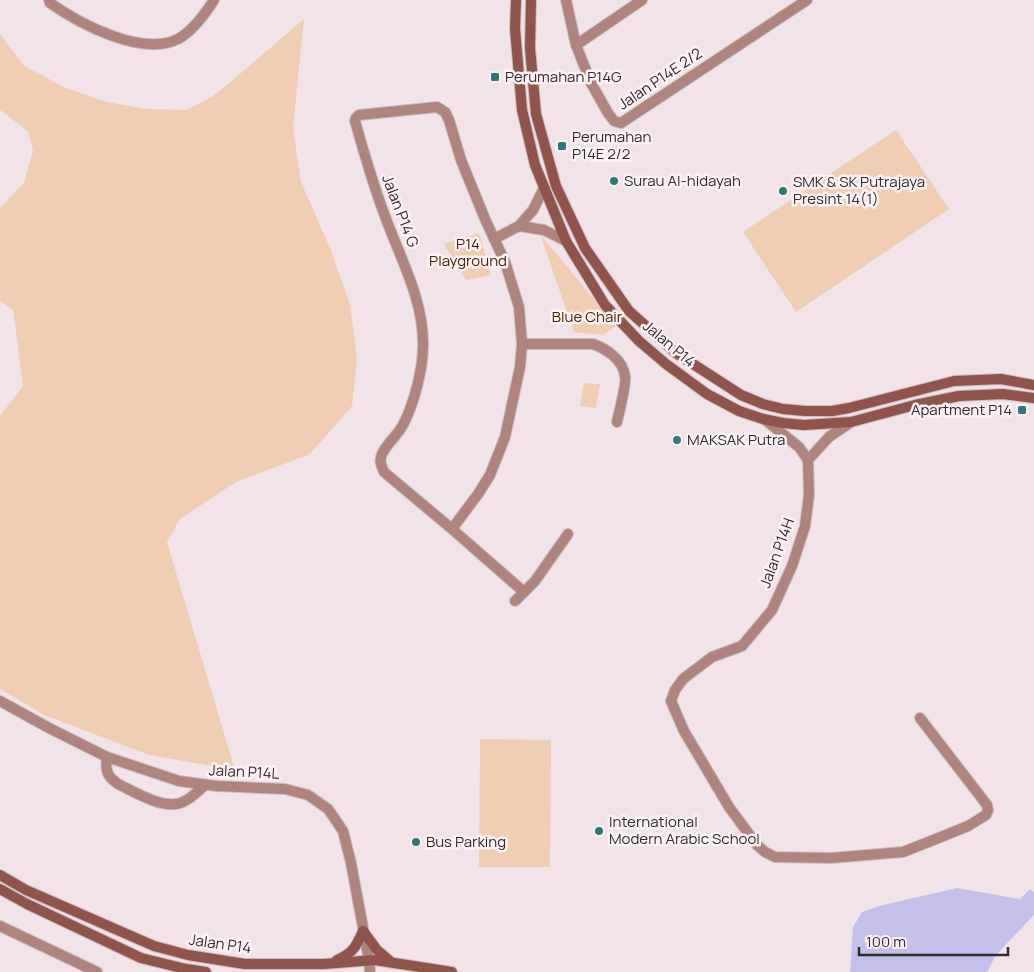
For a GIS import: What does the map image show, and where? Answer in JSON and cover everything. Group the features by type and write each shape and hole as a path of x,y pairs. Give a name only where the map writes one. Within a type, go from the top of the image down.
{"main road":[{"name":"Jalan P14","path":"516,0 515,29 522,110 535,164 544,188 566,241 606,305 639,342 666,364 707,394 739,411 763,419 804,425 851,422 915,405 959,396 1002,394 1034,398"},
{"name":"Jalan P14","path":"531,0 530,48 536,114 556,186 586,248 629,311 676,353 741,395 763,404 783,409 832,411 954,381 1001,379 1034,386"},
{"name":"Jalan P14","path":"0,875 26,890 154,946 188,955 245,964 324,964 369,960 390,961 452,972"},
{"name":"Jalan P14","path":"0,889 27,904 141,958 185,970 206,972"},
{"path":"324,964 347,956 356,947 363,931 377,950 390,961"}],"street":[{"path":"49,0 67,14 114,37 149,45 166,44 179,39 200,19 214,0"},
{"name":"Jalan P14E 2/2","path":"566,0 576,44 591,83 608,113 614,121 621,123 807,0"},
{"path":"576,44 642,0"},
{"name":"Jalan P14 G","path":"452,529 490,475 505,437 520,367 522,344 519,307 505,262 465,169 449,120 444,112 437,107 359,116 355,121 372,180 408,272 417,302 423,346 421,367 404,424 382,454 380,463 384,472 524,592"},
{"path":"494,239 520,226 533,210 544,188"},
{"path":"520,226 544,230 566,241"},
{"path":"522,344 593,344 602,348 617,360 626,377 617,422"},
{"path":"763,419 798,446 808,460 829,437 851,422"},
{"name":"Jalan P14H","path":"808,460 810,495 806,521 792,566 772,610 742,646 712,656 683,679 675,690 671,701 684,731 729,807 757,845 765,852 775,857 830,858 903,852 968,826 986,814 988,810 987,805 920,718"},
{"path":"515,600 535,581 568,534"},
{"name":"Jalan P14L","path":"0,701 107,757 179,781 217,786 285,789 308,795 328,809 343,832 351,863 370,972"},
{"path":"107,757 107,774 112,780 166,805 183,802 205,784"},
{"path":"0,926 97,972"},
{"path":"185,970 188,955"}],"green space":[{"path":"304,19 293,128 301,182 330,248 350,304 357,358 352,406 310,454 236,482 180,519 167,542 235,770 149,755 44,715 0,689 0,416 23,386 13,310 0,301 0,208 24,183 33,150 28,131 0,110 0,34 24,66 66,88 107,102 146,109 186,110 213,96"},
{"path":"896,130 949,209 796,312 743,232"},
{"name":"P14 Playground","path":"479,233 491,275 466,280 444,244"},
{"name":"Blue Chair","path":"540,234 616,326 603,335 574,332"},
{"path":"584,383 600,384 596,408 580,406"},
{"path":"480,739 551,740 550,867 479,867"}],"shaded area":[{"path":"957,888 1020,899 1030,889 1034,892 1034,915 996,955 987,972 850,972 853,927 862,912 879,906"}],"place":[{"name":"Perumahan P14G","path":"495,77"},
{"name":"Perumahan P14E 2/2","path":"562,146"},
{"name":"Surau Al-hidayah","path":"614,181"},
{"name":"SMK & SK Putrajaya Presint 14(1)","path":"783,191"},
{"name":"Apartment P14","path":"1022,410"},
{"name":"MAKSAK Putra","path":"677,440"},
{"name":"International Modern Arabic School","path":"599,831"},
{"name":"Bus Parking","path":"416,842"}]}
